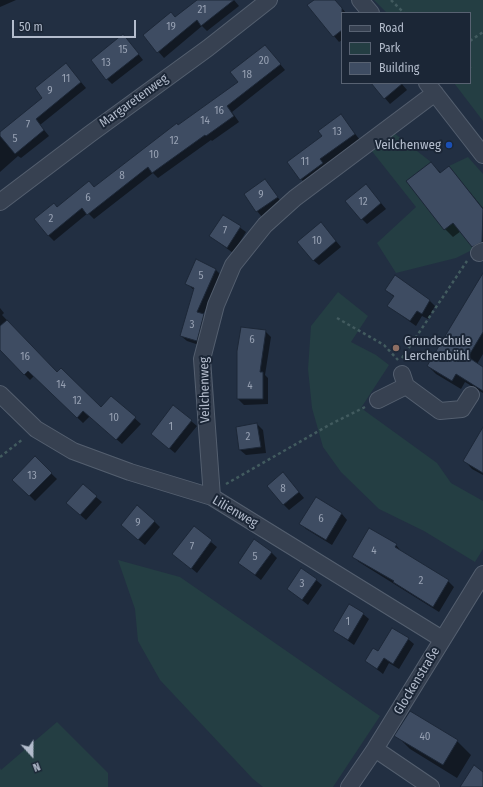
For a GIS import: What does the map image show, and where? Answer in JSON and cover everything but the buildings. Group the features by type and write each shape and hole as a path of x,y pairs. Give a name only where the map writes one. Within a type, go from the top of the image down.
{"street":[{"name":"Margaretenweg","path":"0,202 208,48 269,0"},
{"path":"360,0 369,12"},
{"path":"431,88 483,155"},
{"name":"Veilchenweg","path":"212,497 202,359 216,305 233,265 265,225 295,198 431,88"},
{"path":"378,400 404,380 440,411 462,409 471,395"},
{"name":"Lilienweg","path":"0,394 36,428 73,451 130,472 212,497 442,639"},
{"name":"Glockenstraße","path":"349,787 375,749 483,574"},
{"path":"375,749 431,787"}],"path":[{"path":"391,0 403,12"},
{"path":"471,40 483,32"},
{"path":"337,318 384,345 400,362 470,257 481,252"},
{"path":"212,497 224,485 331,424 378,400"},
{"path":"0,457 36,428"}],"green space":[{"path":"374,0 483,0 483,121 455,84 471,84 471,12 386,12"},
{"path":"394,133 431,162 406,181 444,229 453,223 474,249 456,258 396,273 377,243 416,207 371,150"},
{"path":"468,157 483,174 483,209 449,166"},
{"path":"338,292 368,316 351,342 376,355 389,365 361,408 437,463 451,483 483,501 483,549 475,562 424,531 379,509 341,472 323,447 312,408 308,369 311,326"},
{"path":"118,560 180,577 380,716 333,787 263,787 253,779 160,680 138,641 135,609"},
{"path":"57,722 108,773 108,787 0,787 0,768 1,770"}],"place":[{"name":"Veilchenweg","path":"449,145"},
{"name":"Grundschule Lerchenbühl","path":"396,348"}]}
